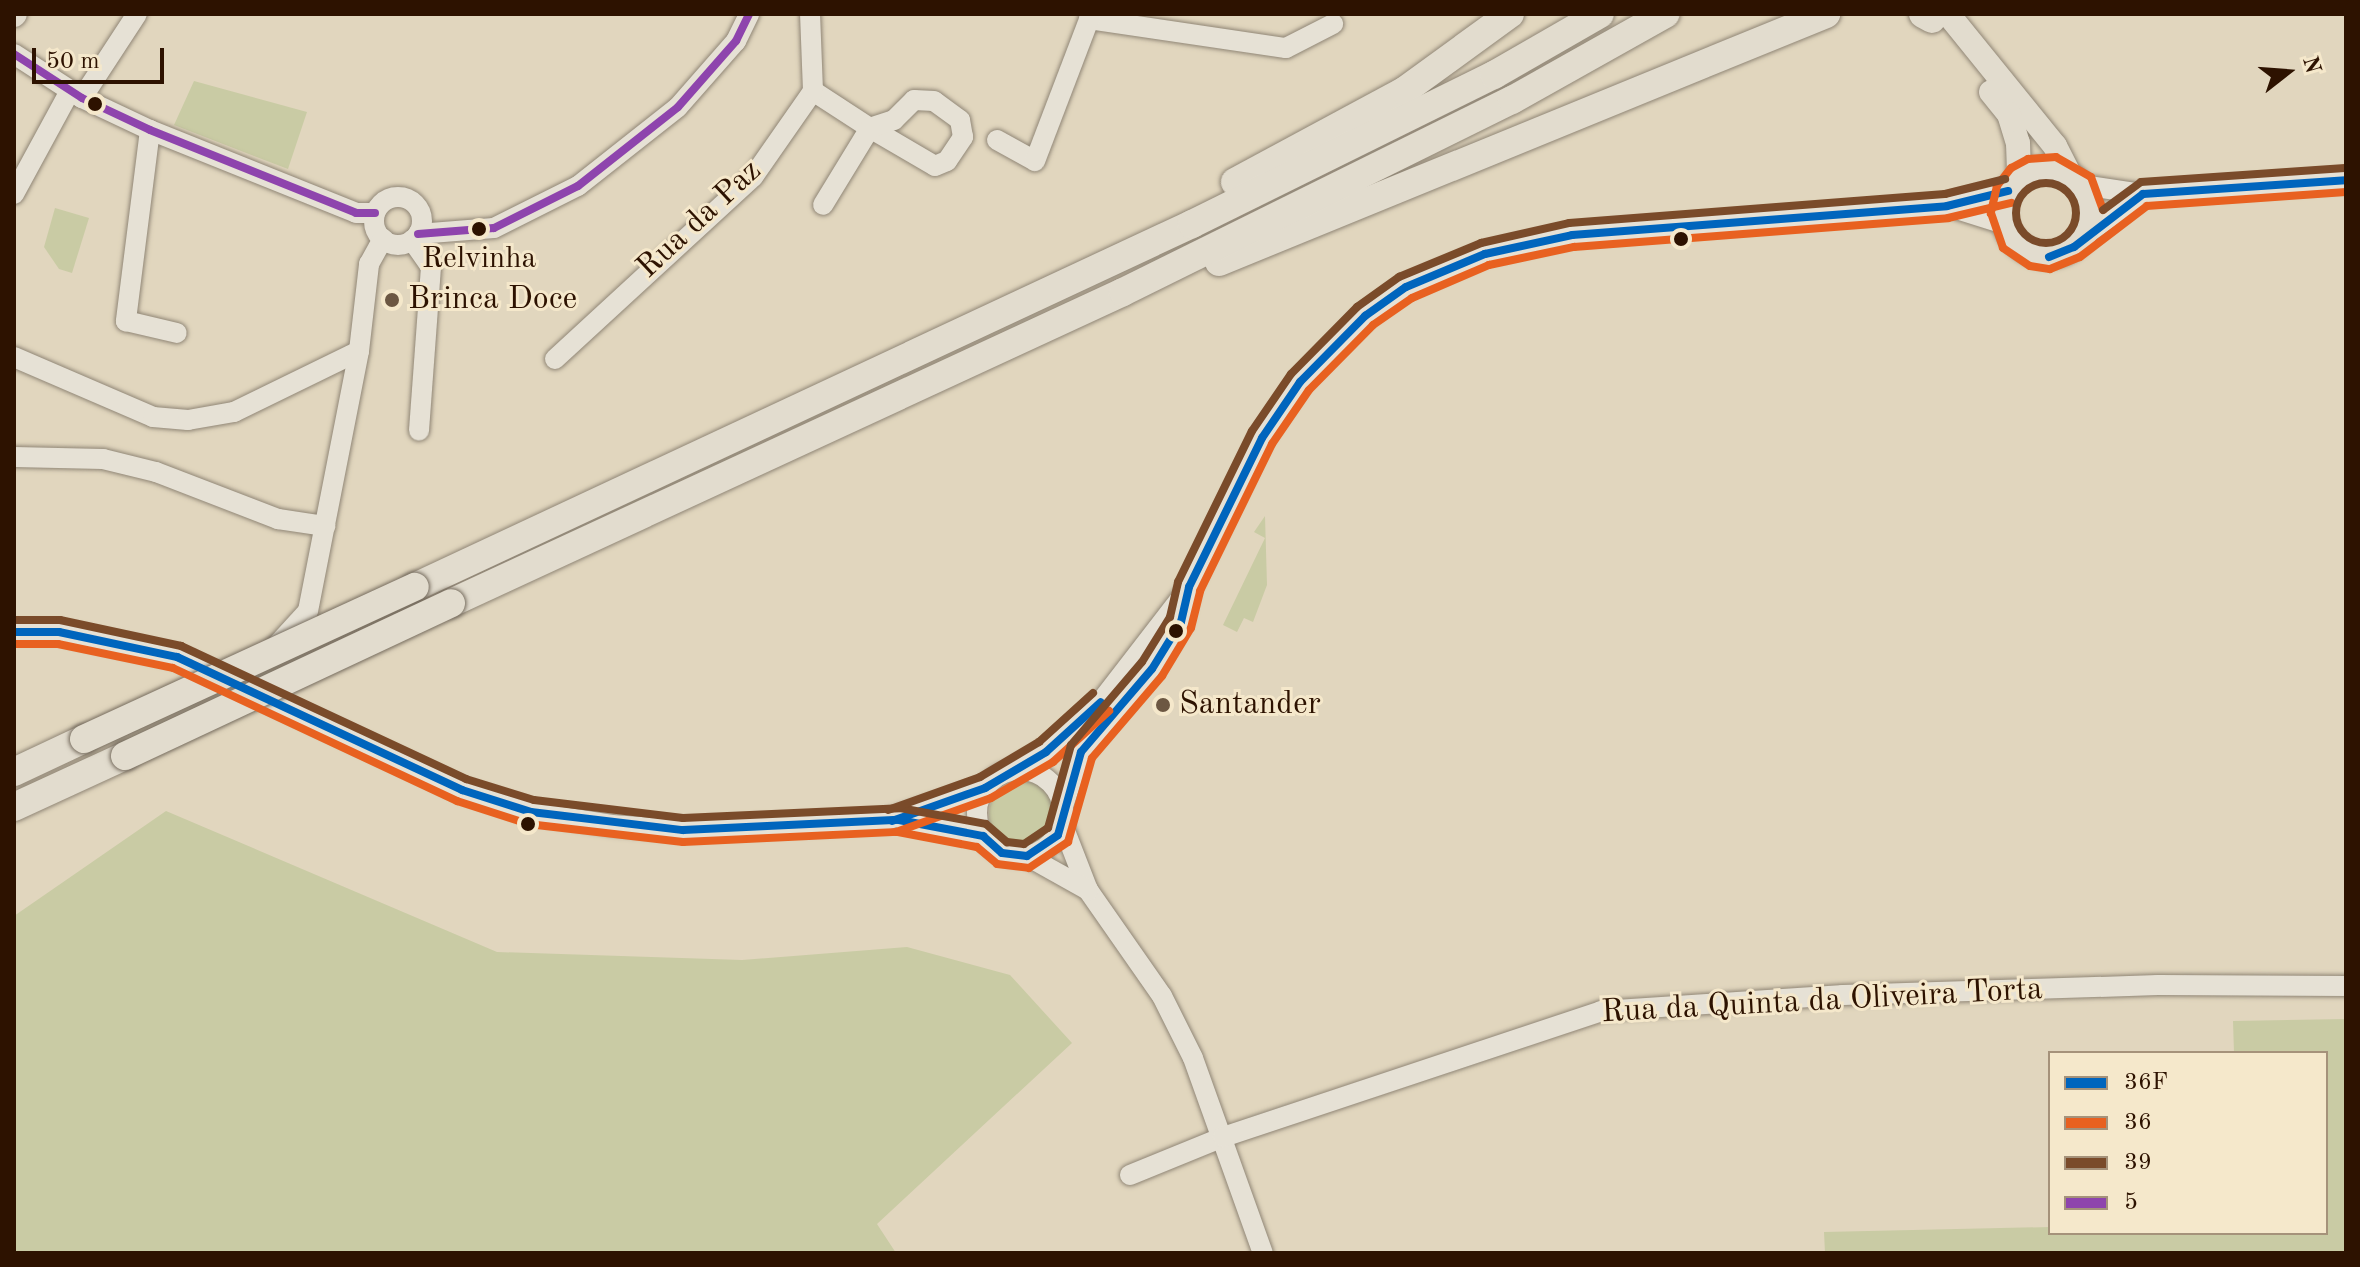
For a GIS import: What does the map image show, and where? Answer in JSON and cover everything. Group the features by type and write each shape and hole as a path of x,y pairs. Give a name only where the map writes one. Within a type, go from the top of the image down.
{"highway":[{"path":"1109,262 1225,188 1404,91 1510,14"},
{"path":"14,772 1109,262 1494,75 1600,14"},
{"path":"14,807 1123,292 1512,100 1665,14"},
{"path":"1123,292 1236,257 1826,14"}],"main road":[{"path":"1933,15 2055,146 2091,209 2086,234 2074,247 2049,257 2023,249 2004,224 2014,184 2018,143 2009,114 1933,15"},
{"path":"2014,184 2043,168 2075,179"}],"street":[{"path":"14,194 76,94 137,14"},
{"path":"383,239 398,245 415,237 465,234 517,221 578,186 678,107 736,41 749,14"},
{"path":"810,14 813,91 870,128 823,205"},
{"path":"997,140 1035,161 1090,17 1286,48 1333,24"},
{"path":"14,54 76,94 150,130 356,213 375,213 393,197 417,206 465,234"},
{"name":"Rua da Paz","path":"555,359 753,177 813,91"},
{"path":"150,130 126,321 177,333"},
{"path":"2075,179 2143,194 2346,180"},
{"path":"899,820 985,788 1046,752 1092,713 1189,587 1262,438 1300,382 1365,316 1406,287 1485,254 1572,235 1947,206 2014,184"},
{"path":"2086,234 2143,194"},
{"path":"415,237 422,225 417,206"},
{"path":"1947,206 2004,224"},
{"path":"241,685 308,611 359,351 369,264 383,239 375,213"},
{"path":"415,237 431,267 419,431"},
{"path":"14,357 153,417 188,420 234,412 359,351"},
{"path":"14,457 103,459 156,472 278,519 325,526"},
{"path":"1027,856 1050,845 1063,815 1081,752 1152,669 1181,622 1189,587"},
{"path":"14,632 59,632 120,642 177,657 462,790 531,812 612,825 683,830 899,820 983,836 1002,853 1027,856 1088,890"},
{"path":"1013,770 1040,774 1059,793 1063,815 1088,890 1162,996 1223,1137 1263,1253"},
{"path":"983,836 977,811 985,788"},
{"name":"Rua da Quinta da Oliveira Torta","path":"1130,1175 1223,1137 1601,1011 1953,992 2346,986"}],"green space":[{"path":"194,81 307,112 288,169 174,125"},
{"path":"55,208 89,218 72,273 59,269 44,247"},
{"path":"1265,516 1267,585 1253,622 1244,618 1237,632 1223,625 1265,538 1254,532"},
{"path":"1022,781 1035,784 1045,791 1052,801 1055,814 1052,827 1045,837 1035,844 1022,847 1009,844 999,837 992,827 989,814 992,801 999,791 1009,784"},
{"path":"166,811 497,952 742,960 907,947 1010,975 1072,1043 877,1224 896,1253 14,1253 14,916"},
{"path":"2346,1019 2346,1253 1825,1253 1824,1232 2048,1227 2048,1235 2328,1235 2328,1051 2234,1051 2233,1021"}],"transit line":[{"name":"5","path":"418,234 494,228 578,186 678,107 736,41 749,14"},
{"name":"5","path":"14,54 82,98 150,130 356,213 375,213"},
{"name":"36","path":"2103,210 2091,177 2056,157 2028,159 2011,168 1997,186 1991,213 2003,248 2030,266 2050,269 2080,257 2147,206 2346,192"},
{"name":"39","path":"2103,210 2141,182 2345,168"},
{"name":"39","path":"14,620 60,620 181,646 466,779 534,800 683,818 900,808 986,824 1007,842 1024,844 1048,828 1071,745 1142,662 1170,617 1178,582 1252,431 1291,374 1357,307 1399,277 1481,243 1569,223 1945,194 2005,179"},
{"name":"36F","path":"2049,257 2074,247 2143,194 2346,180"},
{"name":"39","path":"2046,183 2057,185 2067,192 2074,202 2076,213 2074,224 2067,234 2057,241 2046,243 2035,241 2025,234 2018,224 2016,213 2018,202 2025,192 2035,185 2046,183"},
{"name":"36F","path":"14,632 59,632 177,657 462,790 531,812 683,830 899,820 983,836 1002,853 1027,856 1058,835 1081,752 1152,669 1181,622 1189,587 1262,438 1300,382 1365,316 1406,287 1485,254 1572,235 1947,206 2008,191"},
{"name":"36","path":"14,644 58,644 173,668 457,801 528,824 683,842 898,832 977,847 997,864 1029,868 1068,842 1092,758 1162,676 1191,628 1200,591 1272,444 1309,390 1373,325 1412,298 1489,265 1574,247 1948,218 2011,203"},
{"name":"39","path":"888,810 980,777 1039,742 1093,693"},
{"name":"36F","path":"892,821 985,788 1046,752 1101,702"},
{"name":"36","path":"896,832 991,798 1053,762 1109,711"}],"place":[{"name":"Relvinha","path":"479,229"},
{"name":"Brinca Doce","path":"392,300"},
{"name":"Santander","path":"1163,705"}]}
